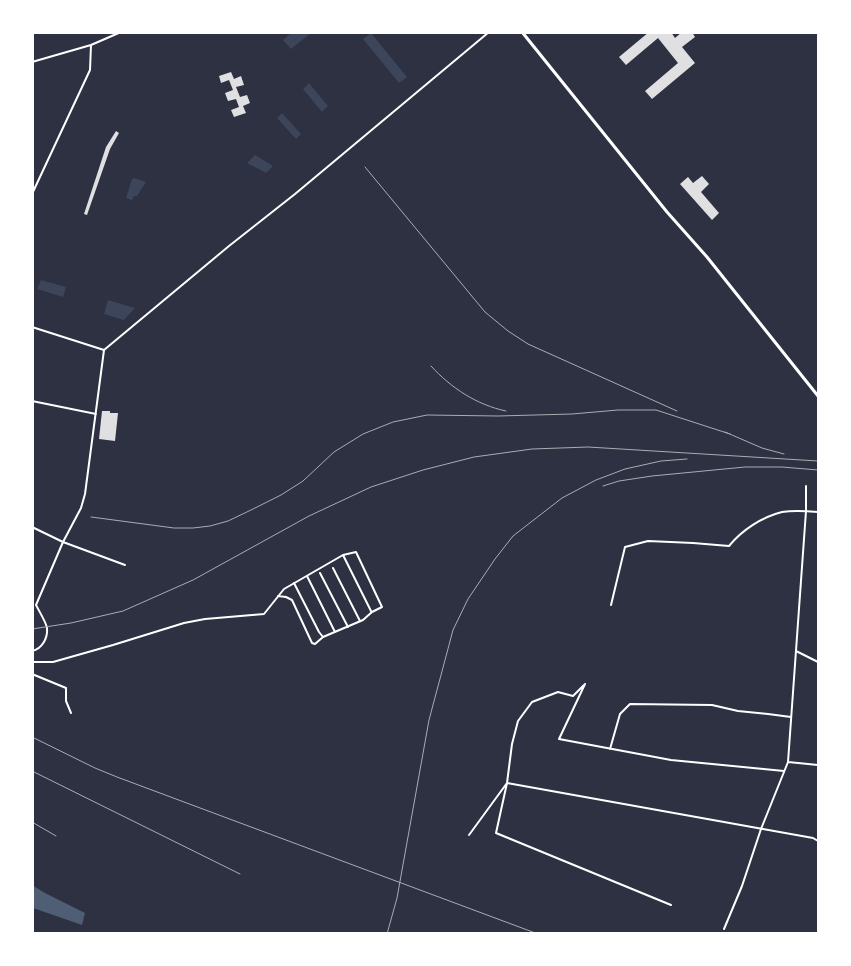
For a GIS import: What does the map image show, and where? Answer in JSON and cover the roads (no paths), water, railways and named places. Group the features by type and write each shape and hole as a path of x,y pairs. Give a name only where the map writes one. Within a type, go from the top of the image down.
{"main road":[{"path":"522,32 667,212 707,257 818,396"}],"street":[{"path":"32,62 91,45 121,32"},
{"path":"32,651 36,650 44,642 47,628 36,605 62,542 83,502 104,350 489,32"},
{"path":"32,194 90,70 91,45"},
{"path":"32,327 104,350"},
{"path":"32,402 96,414"},
{"path":"724,929 788,762 806,511 806,486"},
{"path":"611,605 625,547 648,541 729,546 737,536 763,519 784,512 818,512"},
{"path":"32,527 62,542 125,565"},
{"path":"32,662 53,662 184,622 264,614 278,596 284,589 343,555 356,552 382,607 372,612 360,622 323,638 315,644 312,643 292,600 278,596"},
{"path":"343,555 372,612"},
{"path":"333,568 360,622"},
{"path":"320,573 348,627"},
{"path":"307,576 336,632"},
{"path":"294,583 323,638"},
{"path":"32,606 36,605"},
{"path":"796,651 818,662"},
{"path":"32,674 66,688 66,701 71,713"},
{"path":"671,905 496,833 518,721 532,702 558,692 573,696 585,684 559,739 671,760 784,771"},
{"path":"610,749 620,714 630,704 712,705 738,712 791,718"},
{"path":"788,762 818,765"},
{"path":"507,782 813,838 818,841"},
{"path":"469,835 507,782"}],"railway":[{"path":"365,167 485,312 508,331 528,344 677,411"},
{"path":"431,366 465,394 485,405 506,411"},
{"path":"91,517 174,528 210,526 228,521 281,495 303,481 334,452 363,434 393,422 427,415 498,416 656,410 730,434"},
{"path":"725,432 762,448 784,454"},
{"path":"32,629 71,623 123,611 193,580 309,516 371,487 423,470 474,457 532,449 588,447 818,461"},
{"path":"387,934 397,898 429,720 453,630 468,599 513,536 562,498 596,480 625,469 661,461 687,459"},
{"path":"603,486 619,481 652,476 745,467 782,467 818,470"},
{"path":"32,737 117,777 538,934"},
{"path":"32,771 240,874"},
{"path":"32,822 56,836"}]}
